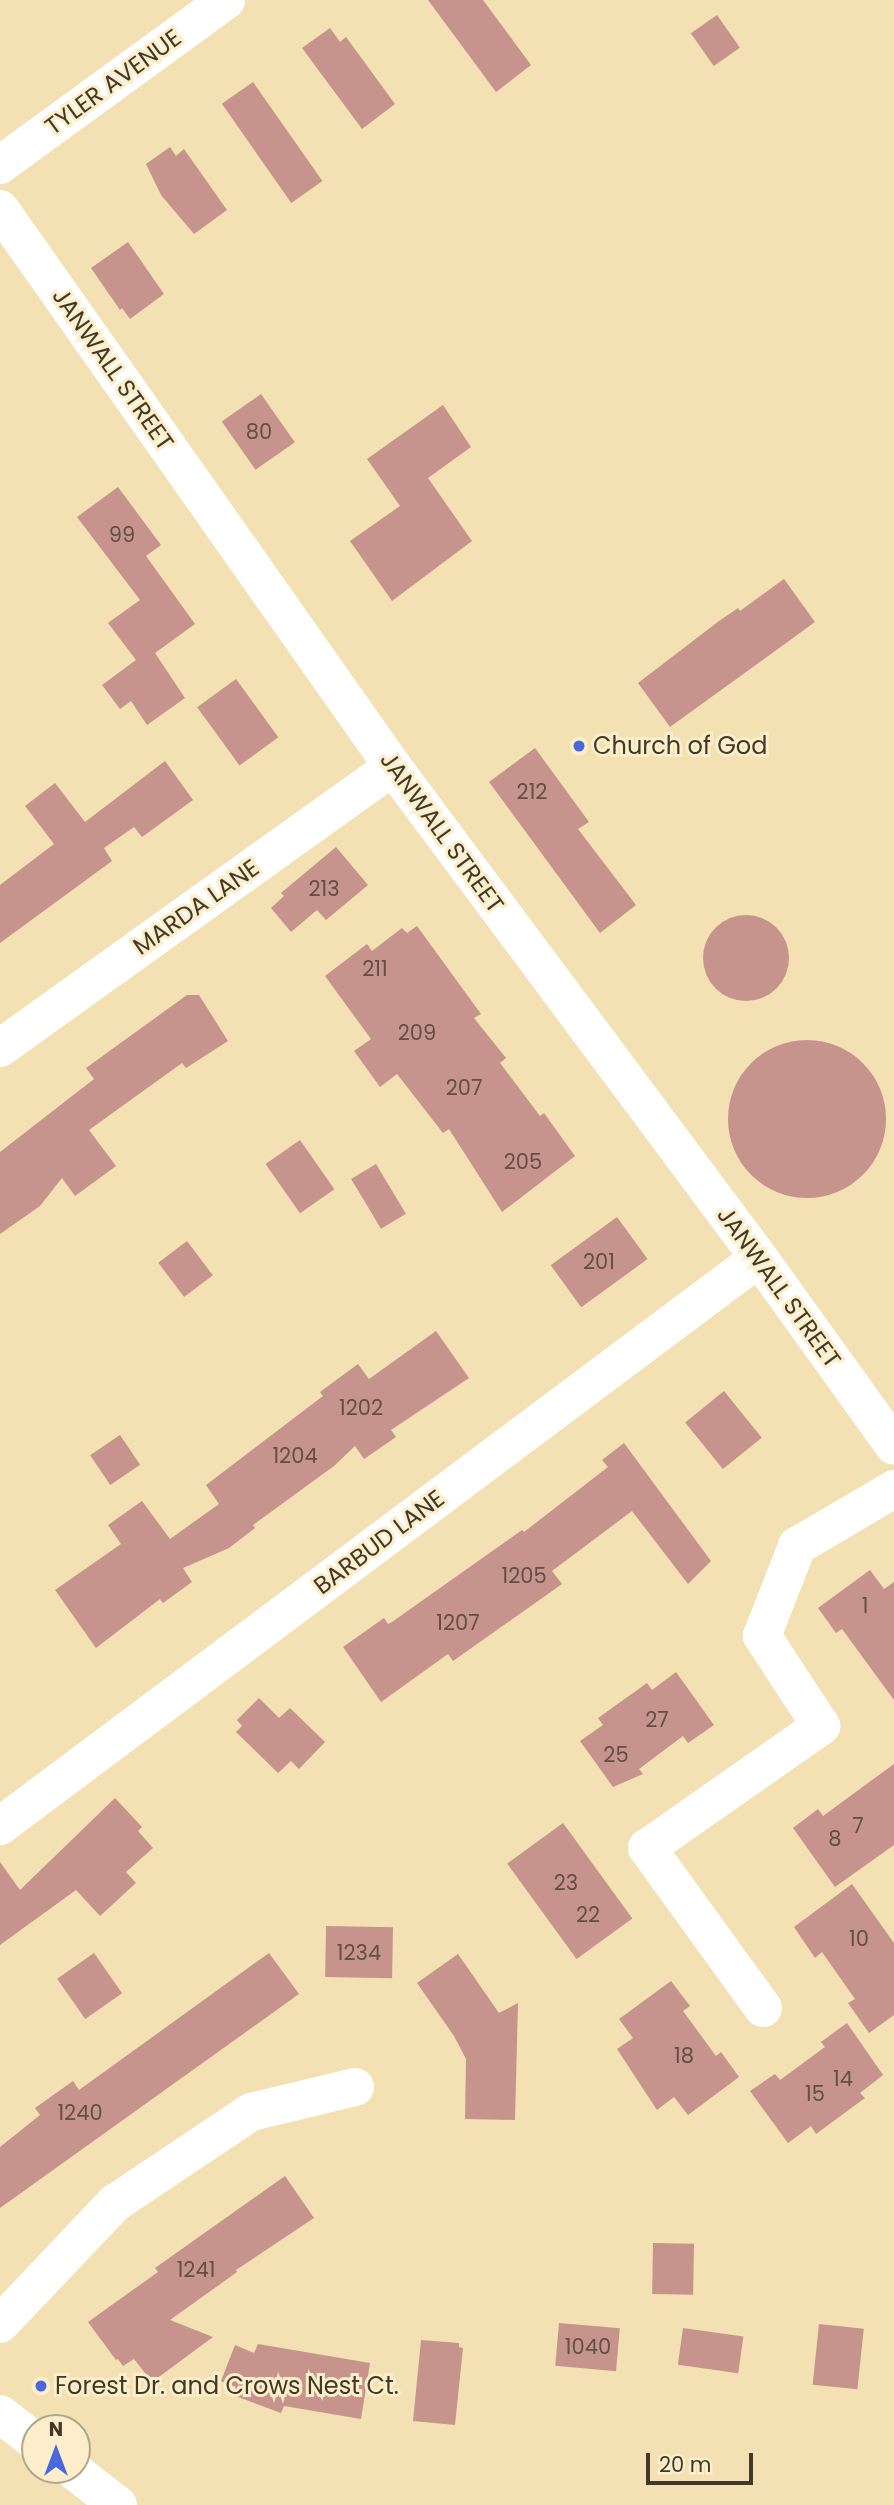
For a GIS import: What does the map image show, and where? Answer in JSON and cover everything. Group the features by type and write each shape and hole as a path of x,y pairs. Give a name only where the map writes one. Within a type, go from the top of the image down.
{"street":[{"name":"TYLER AVENUE","path":"0,164 226,0"},
{"name":"JANWALL STREET","path":"0,209 393,767 759,1258 894,1446"},
{"name":"MARDA LANE","path":"0,1048 393,767"},
{"name":"BARBUD LANE","path":"0,1826 759,1258"},
{"path":"763,2008 647,1848 821,1726 762,1636 796,1546 894,1489"},
{"path":"0,2324 115,2203 228,2127 251,2112 355,2087"},
{"path":"0,2414 21,2430"},
{"path":"91,2484 118,2505"}],"building":[{"path":"428,0 483,0 531,65 496,92"},
{"path":"717,15 740,48 714,66 691,33"},
{"path":"330,28 340,42 346,37 395,104 362,129 302,48"},
{"path":"253,82 322,181 291,203 222,104"},
{"path":"170,147 176,156 184,149 227,210 194,234 161,195 146,164"},
{"path":"128,242 164,294 130,319 122,308 120,310 91,268"},
{"path":"261,394 295,442 256,470 222,422"},
{"path":"443,405 471,447 428,478 472,541 392,601 350,541 400,506 367,459"},
{"path":"118,487 161,545 146,556 195,624 155,653 185,698 147,725 131,701 120,709 102,685 136,660 108,623 140,600 77,517"},
{"path":"784,579 815,622 670,727 638,683 719,621 738,608 740,611"},
{"path":"236,679 278,737 239,765 197,707"},
{"path":"535,748 589,822 578,829 636,905 600,933 489,782"},
{"path":"165,761 193,800 142,837 134,827 104,848 112,861 0,943 0,885 54,844 25,806 55,783 85,822"},
{"path":"336,847 368,885 326,920 317,910 291,932 271,908 284,896 281,893"},
{"path":"738,915 754,915 777,927 786,941 789,958 786,975 777,989 754,1001 738,1001 722,994 710,982 703,966 703,950 710,934 722,922"},
{"path":"417,926 481,1014 474,1018 506,1058 500,1063 540,1116 544,1113 575,1156 502,1212 449,1129 443,1133 397,1074 380,1087 354,1051 371,1039 325,976 367,944 372,951 402,928 407,933"},
{"path":"187,995 199,995 228,1041 186,1068 182,1063 89,1130 116,1166 75,1196 62,1178 40,1206 0,1234 0,1152 94,1079 86,1068"},
{"path":"807,1040 823,1041 837,1046 863,1063 880,1089 885,1103 885,1135 880,1149 863,1175 837,1192 823,1197 807,1198 791,1197 777,1192 751,1175 734,1149 729,1135 728,1119 729,1103 734,1089 751,1063 777,1046 791,1041"},
{"path":"300,1140 334,1189 300,1213 266,1164"},
{"path":"376,1164 406,1214 381,1229 351,1179"},
{"path":"617,1217 648,1259 581,1307 551,1265"},
{"path":"187,1241 213,1275 184,1297 158,1263"},
{"path":"436,1331 469,1378 391,1430 396,1437 364,1459 355,1446 334,1466 253,1525 255,1528 229,1548 183,1568 192,1582 163,1603 160,1599 96,1648 55,1590 121,1544 108,1525 142,1501 170,1539 219,1504 206,1485 323,1396 320,1392 358,1364 369,1379"},
{"path":"724,1391 762,1438 723,1469 685,1422"},
{"path":"120,1435 140,1465 110,1485 90,1455"},
{"path":"624,1443 711,1561 688,1584 632,1511 552,1571 562,1584 453,1661 448,1654 381,1702 343,1647 384,1618 388,1624 392,1622 522,1530 524,1532 608,1467 602,1460"},
{"path":"870,1570 884,1589 894,1582 894,1700 842,1629 836,1633 818,1608"},
{"path":"676,1672 714,1725 688,1743 683,1736 639,1769 643,1774 613,1787 580,1741 603,1725 598,1718 647,1683 652,1690"},
{"path":"259,1698 279,1718 290,1708 325,1742 299,1769 291,1761 278,1773 236,1732 242,1726 237,1720"},
{"path":"894,1764 894,1845 835,1887 793,1828 818,1809 823,1816"},
{"path":"115,1798 142,1827 138,1831 153,1848 126,1872 136,1883 100,1916 76,1890 0,1945 0,1862 20,1890"},
{"path":"563,1823 632,1918 577,1959 507,1864"},
{"path":"852,1884 894,1943 894,2015 869,2033 848,2003 855,1999 822,1952 815,1958 794,1927"},
{"path":"326,1926 393,1927 392,1978 325,1977"},
{"path":"94,1953 122,1993 85,2019 57,1979"},
{"path":"269,1953 299,1994 0,2208 0,2147 40,2115 35,2108 73,2081 79,2090"},
{"path":"458,1954 499,2013 518,2003 515,2120 465,2119 466,2059 454,2036 417,1983"},
{"path":"671,1981 690,2006 683,2011 716,2056 721,2052 739,2077 688,2115 674,2097 657,2110 617,2049 633,2038 619,2019"},
{"path":"847,2023 883,2075 860,2093 865,2098 816,2134 811,2126 788,2143 750,2091 775,2074 780,2080 825,2047 821,2042"},
{"path":"285,2176 314,2218 236,2270 237,2272 170,2320 213,2337 152,2382 134,2359 123,2366 116,2360 88,2322 158,2272 155,2268"},
{"path":"653,2243 694,2244 693,2295 652,2294"},
{"path":"559,2323 620,2328 616,2371 555,2366"},
{"path":"819,2324 864,2329 857,2389 813,2385"},
{"path":"683,2328 743,2336 738,2373 678,2365"},
{"path":"421,2340 459,2343 459,2347 463,2348 455,2425 413,2421"},
{"path":"258,2344 370,2363 361,2419 284,2406 281,2413 233,2395 236,2387 221,2381 235,2345 254,2353"}],"place":[{"name":"Church of God","path":"579,746"},
{"name":"Forest Dr. and Crows Nest Ct.","path":"41,2386"}]}
